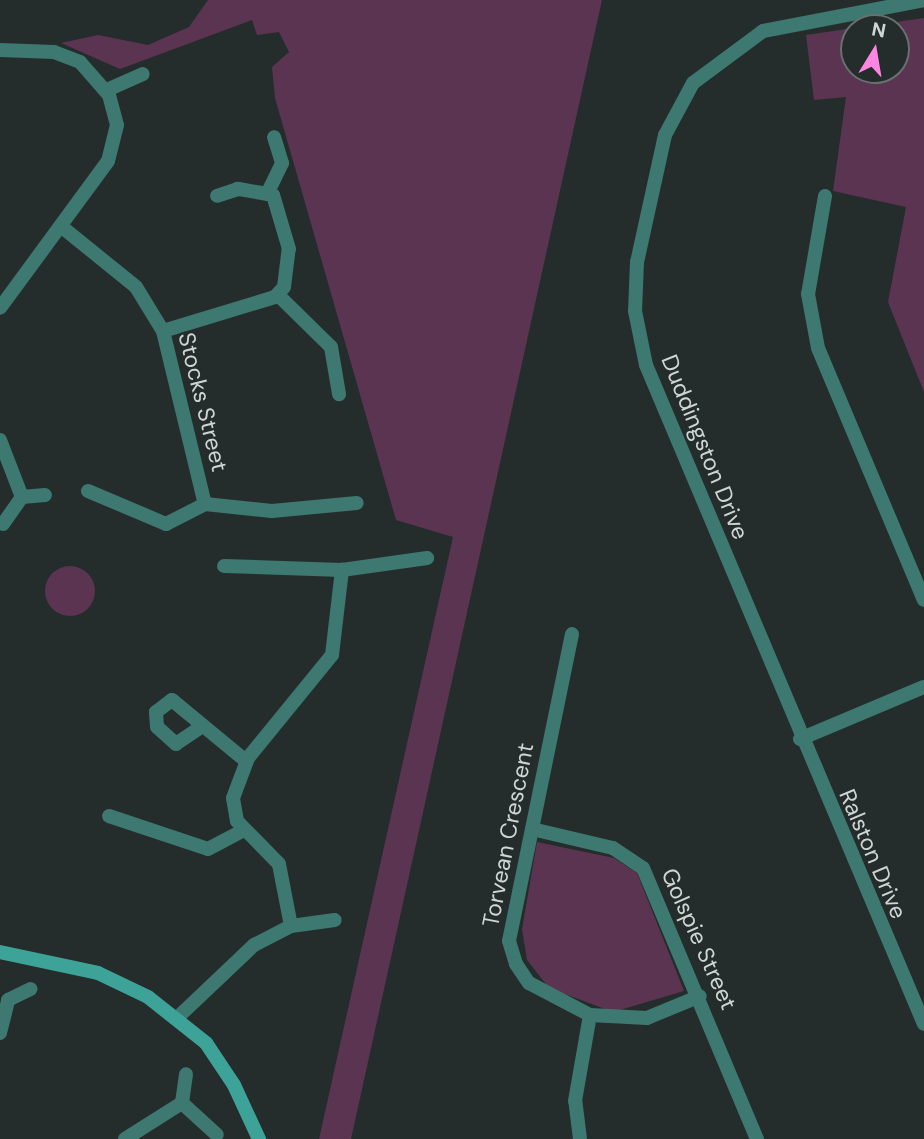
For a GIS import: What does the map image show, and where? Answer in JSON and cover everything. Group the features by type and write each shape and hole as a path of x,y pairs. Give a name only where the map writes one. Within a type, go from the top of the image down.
{"street":[{"name":"Duddingston Drive","path":"800,739 646,365 635,311 637,262 665,135 680,101 714,62 764,31 924,0"},
{"path":"0,50 67,56 92,70 107,90 117,125 113,152 62,227 0,308"},
{"path":"107,90 143,74"},
{"path":"274,137 282,163 268,192 289,250 278,295"},
{"path":"217,197 239,189 268,192"},
{"path":"825,196 808,294 818,348 924,600"},
{"name":"Stocks Street","path":"62,227 136,287 163,331 205,504"},
{"path":"163,331 278,295"},
{"path":"278,295 331,347 339,394"},
{"path":"0,440 22,497"},
{"name":"Stocks Street","path":"89,491 166,524 205,504 272,511 357,503"},
{"path":"3,524 22,497 45,495"},
{"path":"224,566 342,570 427,558"},
{"path":"291,926 279,864 244,830 233,798 246,761 332,655 342,570"},
{"name":"Torvean Crescent","path":"572,634 509,941 529,983 590,1015 647,1017 700,996"},
{"path":"800,739 924,687"},
{"path":"201,727 246,761"},
{"name":"Ralston Drive","path":"800,739 924,1024"},
{"path":"109,816 208,849 244,830"},
{"name":"Golspie Street","path":"532,829 613,848 643,867 700,996 758,1139"},
{"path":"177,1018 236,957 291,926 335,920"},
{"path":"0,952 98,973 177,1018 223,1068 259,1139"},
{"path":"0,1033 8,1000 31,989"},
{"path":"580,1139 575,1101 590,1015"},
{"path":"125,1139 182,1103 186,1074"},
{"path":"182,1103 217,1135"}],"shaded area":[{"path":"208,0 602,0 351,1139 319,1139 453,537 396,520 275,98 272,67 289,52 279,32 257,35 252,20 120,69 61,43 98,35 148,45 189,27"},
{"path":"924,18 924,392 888,302 906,207 833,191 846,97 814,100 806,35 840,30 840,84 910,84 910,20"},
{"path":"60,567 80,567 94,581 94,601 80,615 60,615 46,601 46,581"},
{"path":"537,842 614,858 637,873 684,991 613,1012 549,988 527,960 522,929"}]}
